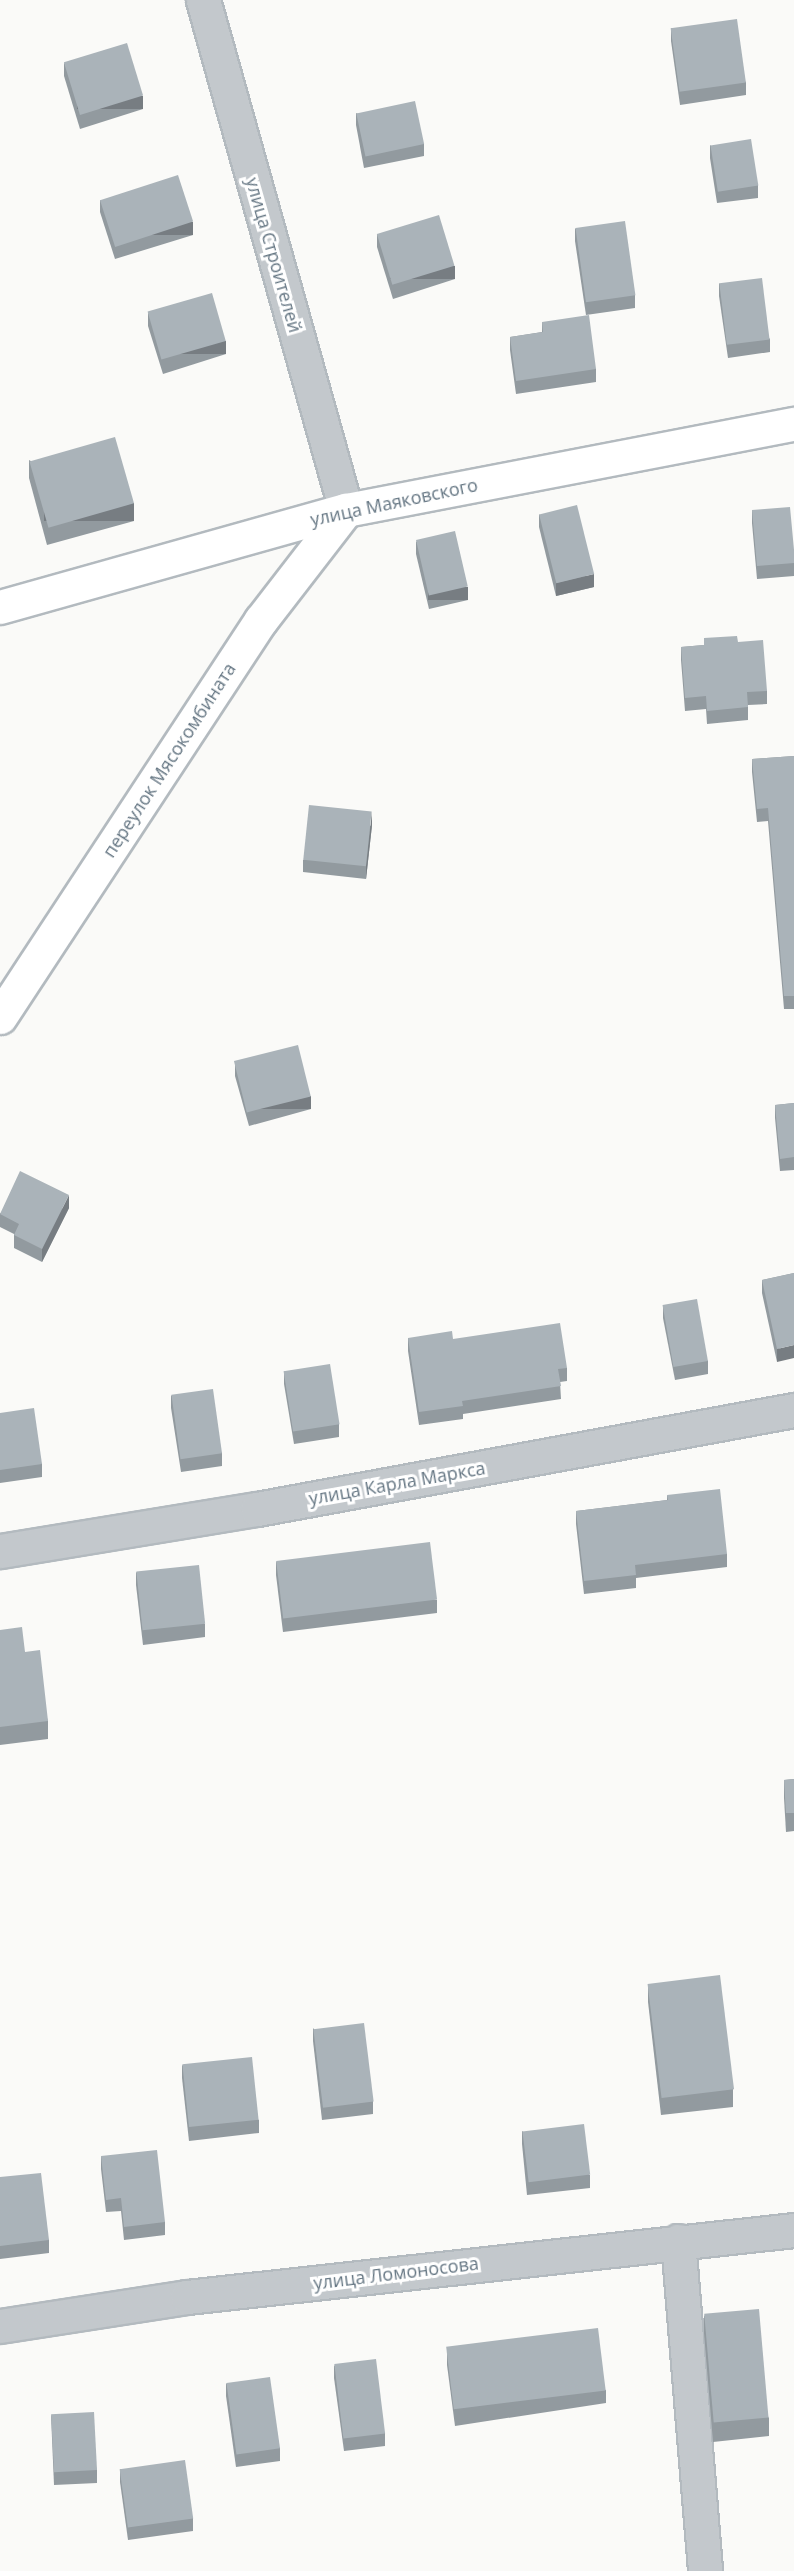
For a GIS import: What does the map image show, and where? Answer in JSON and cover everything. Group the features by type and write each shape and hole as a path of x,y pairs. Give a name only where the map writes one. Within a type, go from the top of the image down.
{"street":[{"name":"улица Строителей","path":"203,0 345,510"},
{"name":"улица Маяковского","path":"0,607 345,510 794,424"},
{"name":"переулок Мясокомбината","path":"0,1017 261,620 345,510"},
{"name":"улица Карла Маркса","path":"0,1551 258,1509 794,1410"},
{"name":"улица Ломоносова","path":"0,2326 188,2297 678,2241 794,2230"},
{"path":"678,2241 705,2571"}],"building":[{"path":"737,19 746,82 680,92 671,28"},
{"path":"127,43 143,96 80,115 64,62"},
{"path":"415,101 424,144 365,157 356,113"},
{"path":"751,139 758,185 718,192 711,145"},
{"path":"178,175 193,222 115,247 100,200"},
{"path":"439,215 454,266 392,285 377,234"},
{"path":"625,221 635,295 586,302 575,228"},
{"path":"762,278 770,340 727,345 719,283"},
{"path":"212,293 226,341 161,360 148,311"},
{"path":"589,315 596,369 516,381 510,337 543,332 542,322"},
{"path":"115,437 134,503 48,528 29,462"},
{"path":"577,505 594,574 556,583 539,514"},
{"path":"790,507 794,563 757,566 752,510"},
{"path":"455,531 468,587 429,596 416,540"},
{"path":"737,636 738,642 763,640 767,691 747,692 748,707 707,711 706,696 685,698 681,647 704,645 704,638"},
{"path":"794,756 794,996 784,996 768,808 757,809 752,759"},
{"path":"309,805 372,812 366,866 303,860"},
{"path":"298,1045 311,1096 247,1112 234,1061"},
{"path":"794,1103 794,1157 780,1159 775,1105"},
{"path":"20,1171 69,1195 42,1249 14,1235 19,1224 0,1214"},
{"path":"794,1273 794,1345 777,1349 762,1280"},
{"path":"697,1299 708,1361 673,1367 663,1305"},
{"path":"560,1323 567,1368 558,1369 561,1386 462,1401 463,1406 419,1412 408,1338 452,1331 453,1339"},
{"path":"330,1364 340,1424 293,1432 284,1371"},
{"path":"213,1389 222,1453 180,1459 171,1395"},
{"path":"34,1408 42,1464 0,1470 0,1413"},
{"path":"720,1489 727,1554 635,1565 636,1575 584,1581 576,1511 668,1500 667,1495"},
{"path":"430,1542 437,1600 283,1618 276,1561"},
{"path":"199,1565 205,1624 143,1630 136,1572"},
{"path":"22,1627 25,1652 40,1650 48,1721 0,1727 0,1630"},
{"path":"794,1779 794,1813 786,1813 784,1780"},
{"path":"720,1975 734,2089 662,2098 648,1984"},
{"path":"364,2023 374,2101 323,2108 313,2029"},
{"path":"252,2057 259,2120 189,2127 182,2064"},
{"path":"584,2124 590,2175 529,2182 522,2132"},
{"path":"157,2150 165,2222 124,2227 121,2198 106,2200 101,2156"},
{"path":"41,2173 49,2240 0,2246 0,2177"},
{"path":"759,2309 768,2418 714,2422 704,2314"},
{"path":"598,2328 606,2391 454,2409 446,2347"},
{"path":"376,2359 385,2433 343,2439 334,2364"},
{"path":"270,2377 280,2448 236,2454 226,2383"},
{"path":"94,2412 97,2470 54,2472 51,2414"},
{"path":"185,2460 193,2518 128,2528 120,2469"}]}
